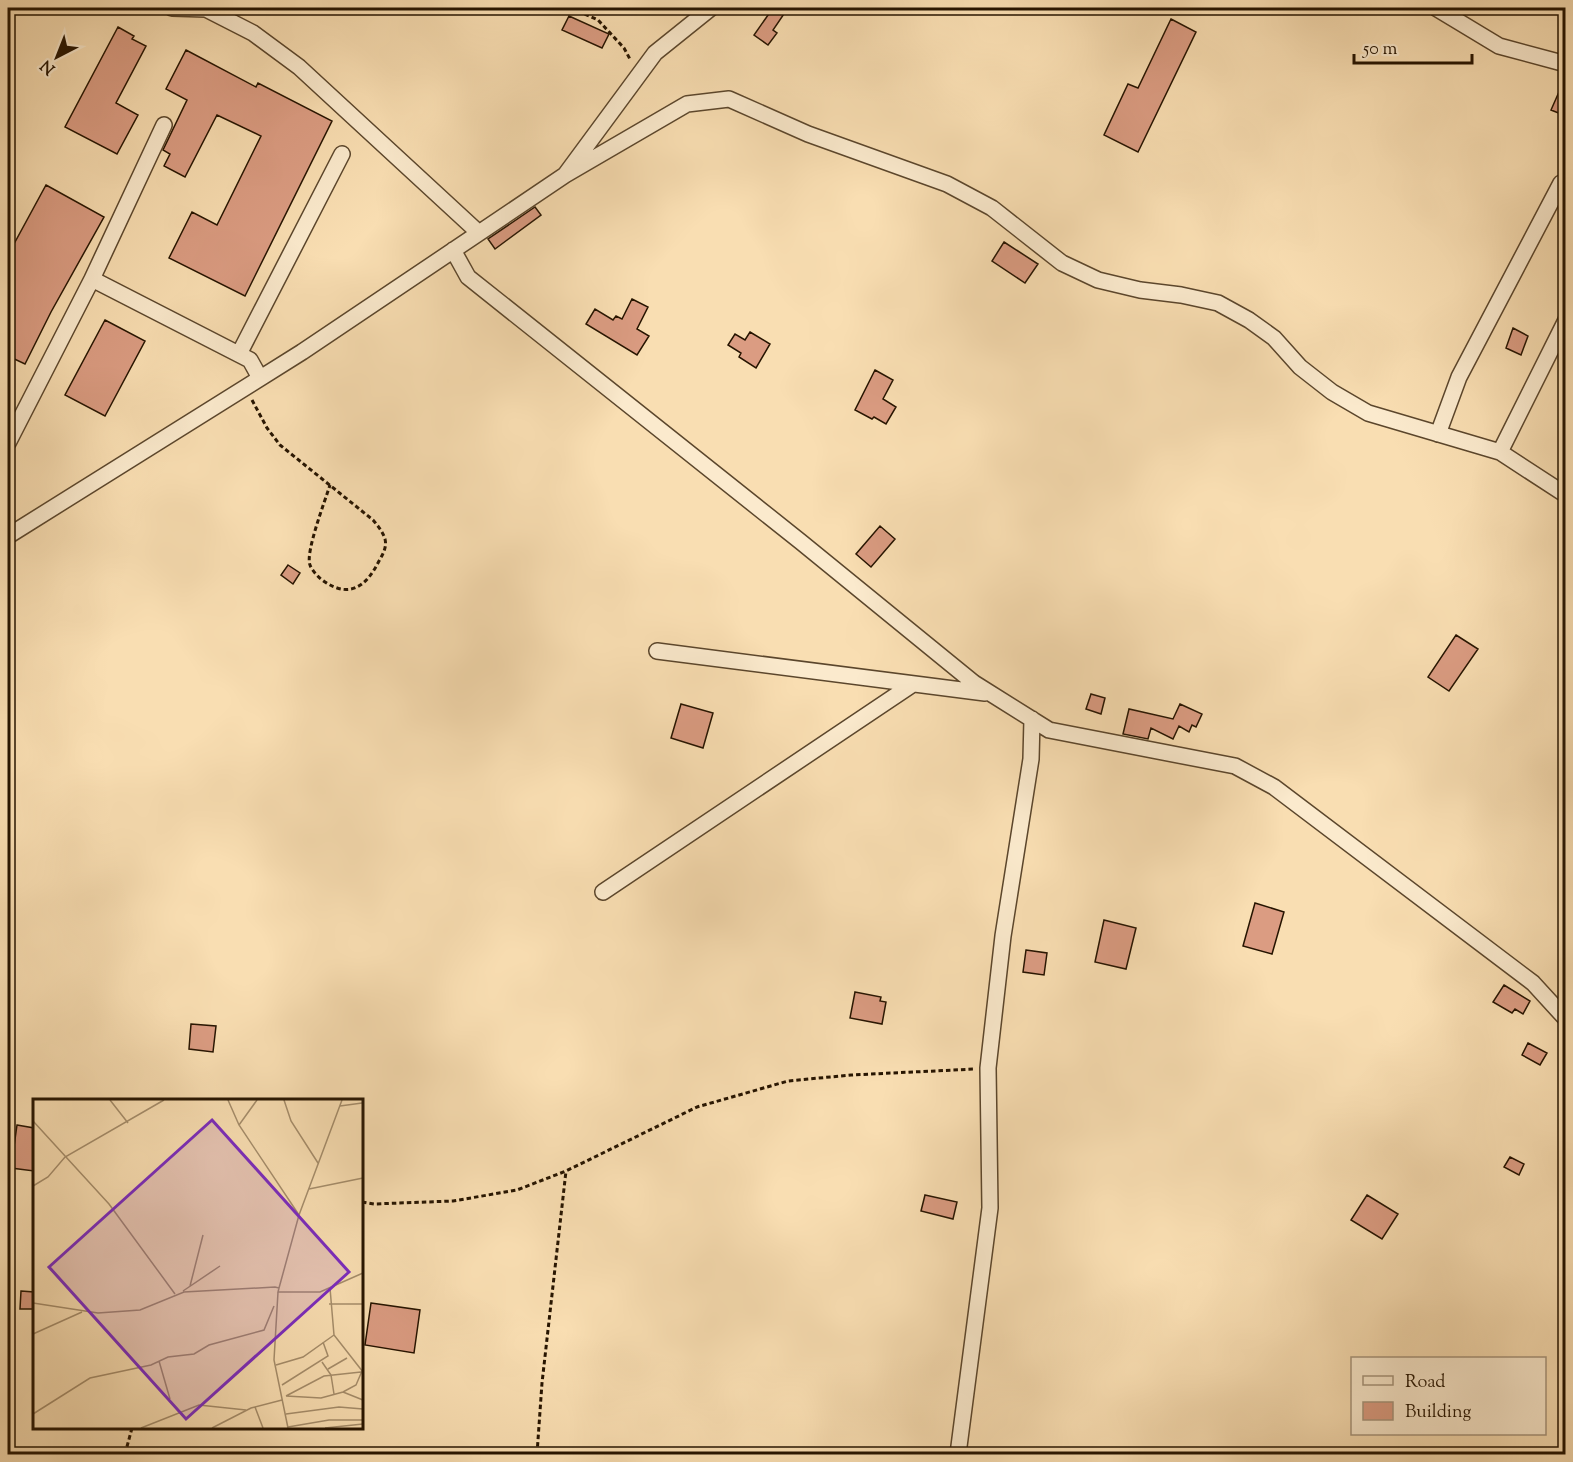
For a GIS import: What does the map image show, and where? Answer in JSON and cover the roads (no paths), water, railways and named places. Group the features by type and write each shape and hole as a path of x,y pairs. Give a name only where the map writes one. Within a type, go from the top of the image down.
{"street":[{"path":"172,8 206,9 253,33 299,67 479,233"},
{"path":"565,176 655,53 711,8"},
{"path":"1436,8 1499,46 1566,64"},
{"path":"8,536 302,352 565,176 687,104 729,99 808,134 948,184 992,208 1062,263 1098,280 1140,290 1181,295 1218,303 1275,338 1300,367 1332,392 1368,414 1500,452 1566,495"},
{"path":"8,442 92,279 164,124"},
{"path":"238,354 342,154"},
{"path":"1438,434 1459,377 1561,183"},
{"path":"453,250 468,277 974,683 1049,730 1235,766 1274,787 1533,983 1566,1019"},
{"path":"92,279 250,360 260,378"},
{"path":"1500,452 1566,321"},
{"path":"657,651 991,694"},
{"path":"603,892 912,684"},
{"path":"958,1455 990,1208 988,1068 1003,936 1031,759 1032,719"}]}
